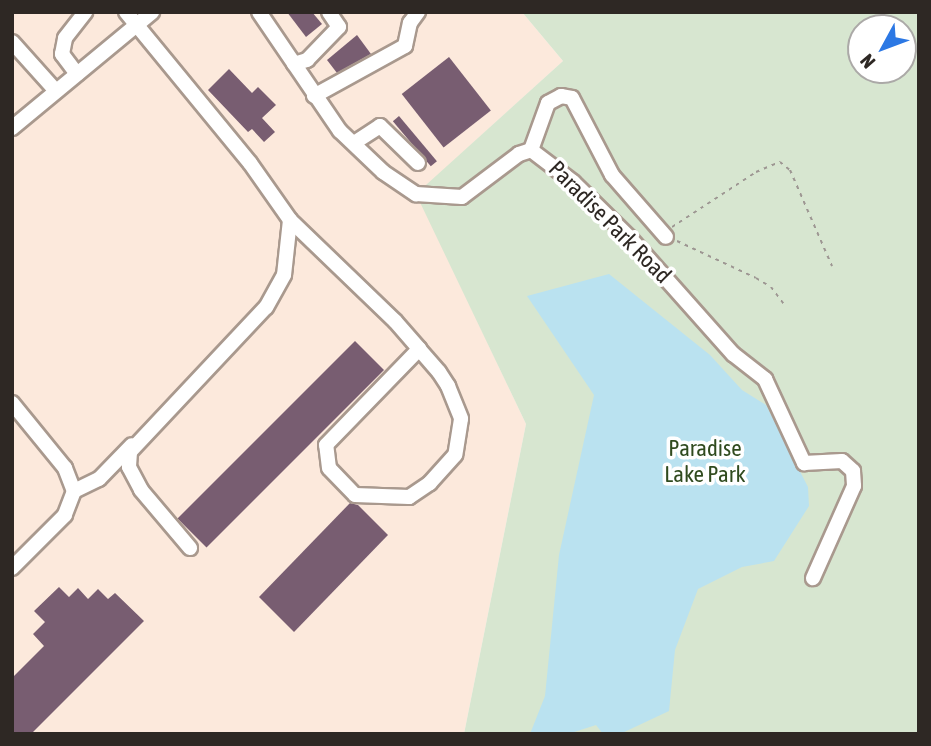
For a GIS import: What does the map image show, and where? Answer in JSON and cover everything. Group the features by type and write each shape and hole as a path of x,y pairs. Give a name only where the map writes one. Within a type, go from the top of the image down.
{"street":[{"path":"77,74 62,54 65,38 85,12"},
{"path":"127,12 250,163 290,220 419,349 448,386 461,419 455,455 430,484 409,497 355,495 329,468 326,445 419,349"},
{"path":"12,128 152,12"},
{"name":"Paradise Park Road","path":"259,12 314,96 354,144 383,172 416,194 446,199 469,194 519,154 531,150 573,182 696,307 733,354 765,379 804,463 842,461 855,475 813,579"},
{"path":"294,64 307,60 339,27 329,12"},
{"path":"314,96 405,46 410,23 418,12"},
{"path":"12,42 56,91"},
{"path":"531,150 548,103 561,96 572,98 612,176 664,235"},
{"path":"354,144 380,126 418,163"},
{"path":"74,491 99,480 266,307 284,275 290,220"},
{"path":"12,403 65,467 74,491 65,515 12,568"},
{"path":"134,443 129,461 133,477 190,548"}],"path":[{"path":"664,235 756,172 780,162 790,170 832,266"},
{"path":"664,235 756,278 771,287 784,304"}],"shaded area":[{"path":"12,12 522,12 563,61 417,194 526,424 464,734 12,734"}],"green space":[{"name":"Paradise Lake Park","path":"522,12 919,12 919,734 464,734 526,424 416,194 563,61"}],"water":[{"path":"609,274 710,355 742,390 766,405 808,487 809,506 774,561 742,567 698,589 675,650 669,711 620,734 603,734 596,725 568,734 530,734 545,696 559,555 594,395 527,296"}],"building":[{"path":"287,12 312,12 322,24 306,37"},
{"path":"357,35 371,54 337,73 327,60"},
{"path":"449,57 491,111 444,148 402,94"},
{"path":"229,69 252,93 258,87 276,105 262,118 275,132 264,142 252,129 248,132 208,90"},
{"path":"399,116 437,161 431,166 393,121"},
{"path":"355,341 384,370 207,547 178,518"},
{"path":"350,503 358,505 388,535 294,632 259,597"},
{"path":"59,587 69,597 78,588 88,599 98,589 108,599 115,593 144,621 31,734 12,734 12,678 44,646 33,634 45,622 34,611"}]}
